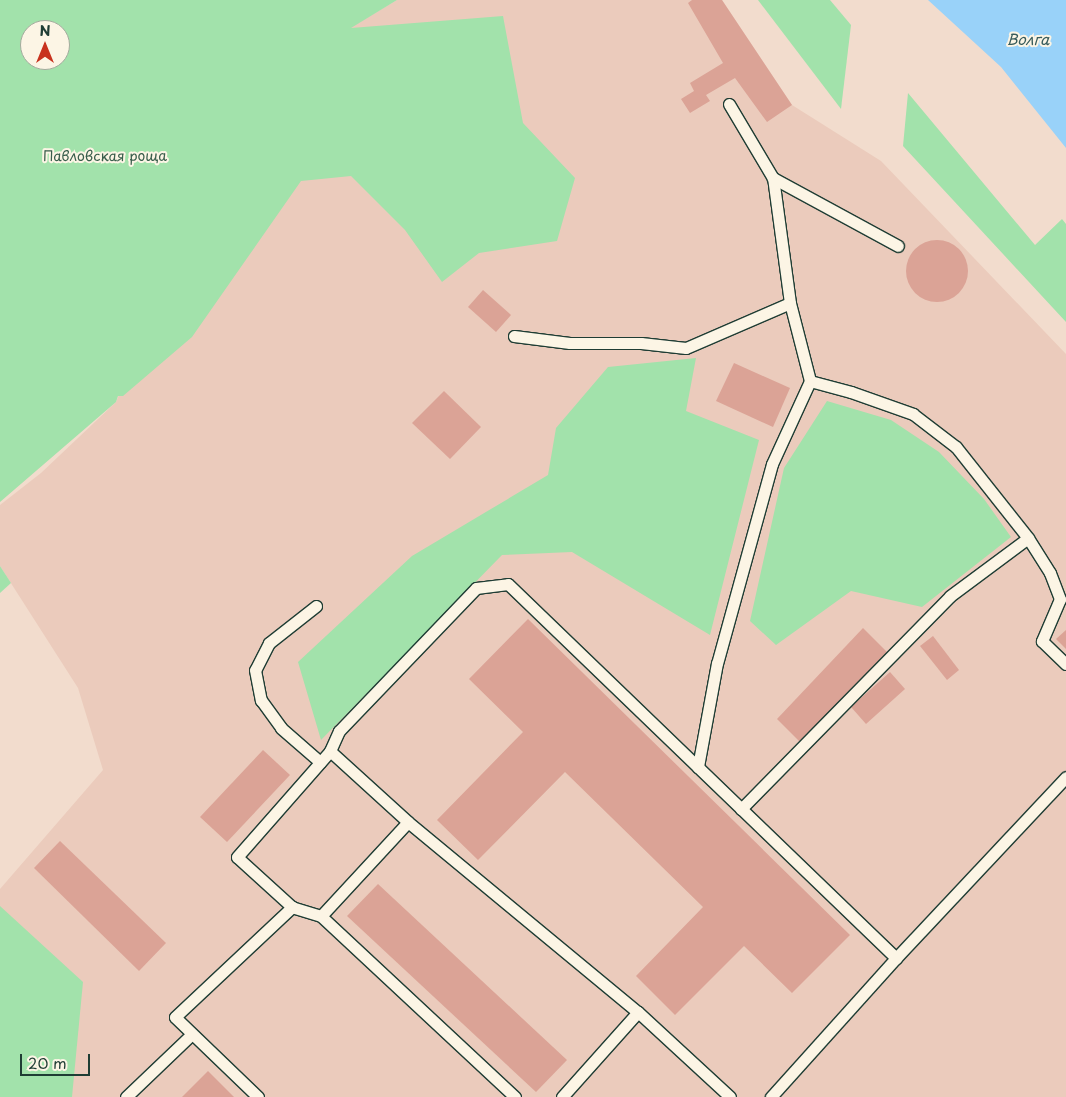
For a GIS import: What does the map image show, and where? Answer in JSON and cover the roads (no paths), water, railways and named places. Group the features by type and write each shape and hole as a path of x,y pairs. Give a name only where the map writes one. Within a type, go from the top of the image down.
{"lane":[{"path":"698,768 718,663 772,464 810,381 790,303 773,178 729,104"},
{"path":"773,178 898,246"},
{"path":"514,336 570,343 641,343 686,348 790,303"},
{"path":"810,381 851,392 912,414 956,447 1028,538 1050,573 1060,599 1042,641 1066,664"},
{"path":"741,809 950,596 1028,538"},
{"path":"515,1097 321,916 292,907 237,857 330,751 339,731 476,588 508,584 896,958"},
{"path":"316,606 269,643 255,670 261,700 281,728 320,762"},
{"path":"330,751 408,822 638,1012 730,1097"},
{"path":"771,1097 896,958 1066,777"},
{"path":"321,916 408,822"},
{"path":"258,1097 175,1017 292,907"},
{"path":"562,1097 638,1012"},
{"path":"126,1097 192,1034"}],"water":[{"name":"Волга","path":"928,0 1066,0 1066,148 1001,67"}],"park label":[{"name":"Павловская роща","path":"105,156"}]}
